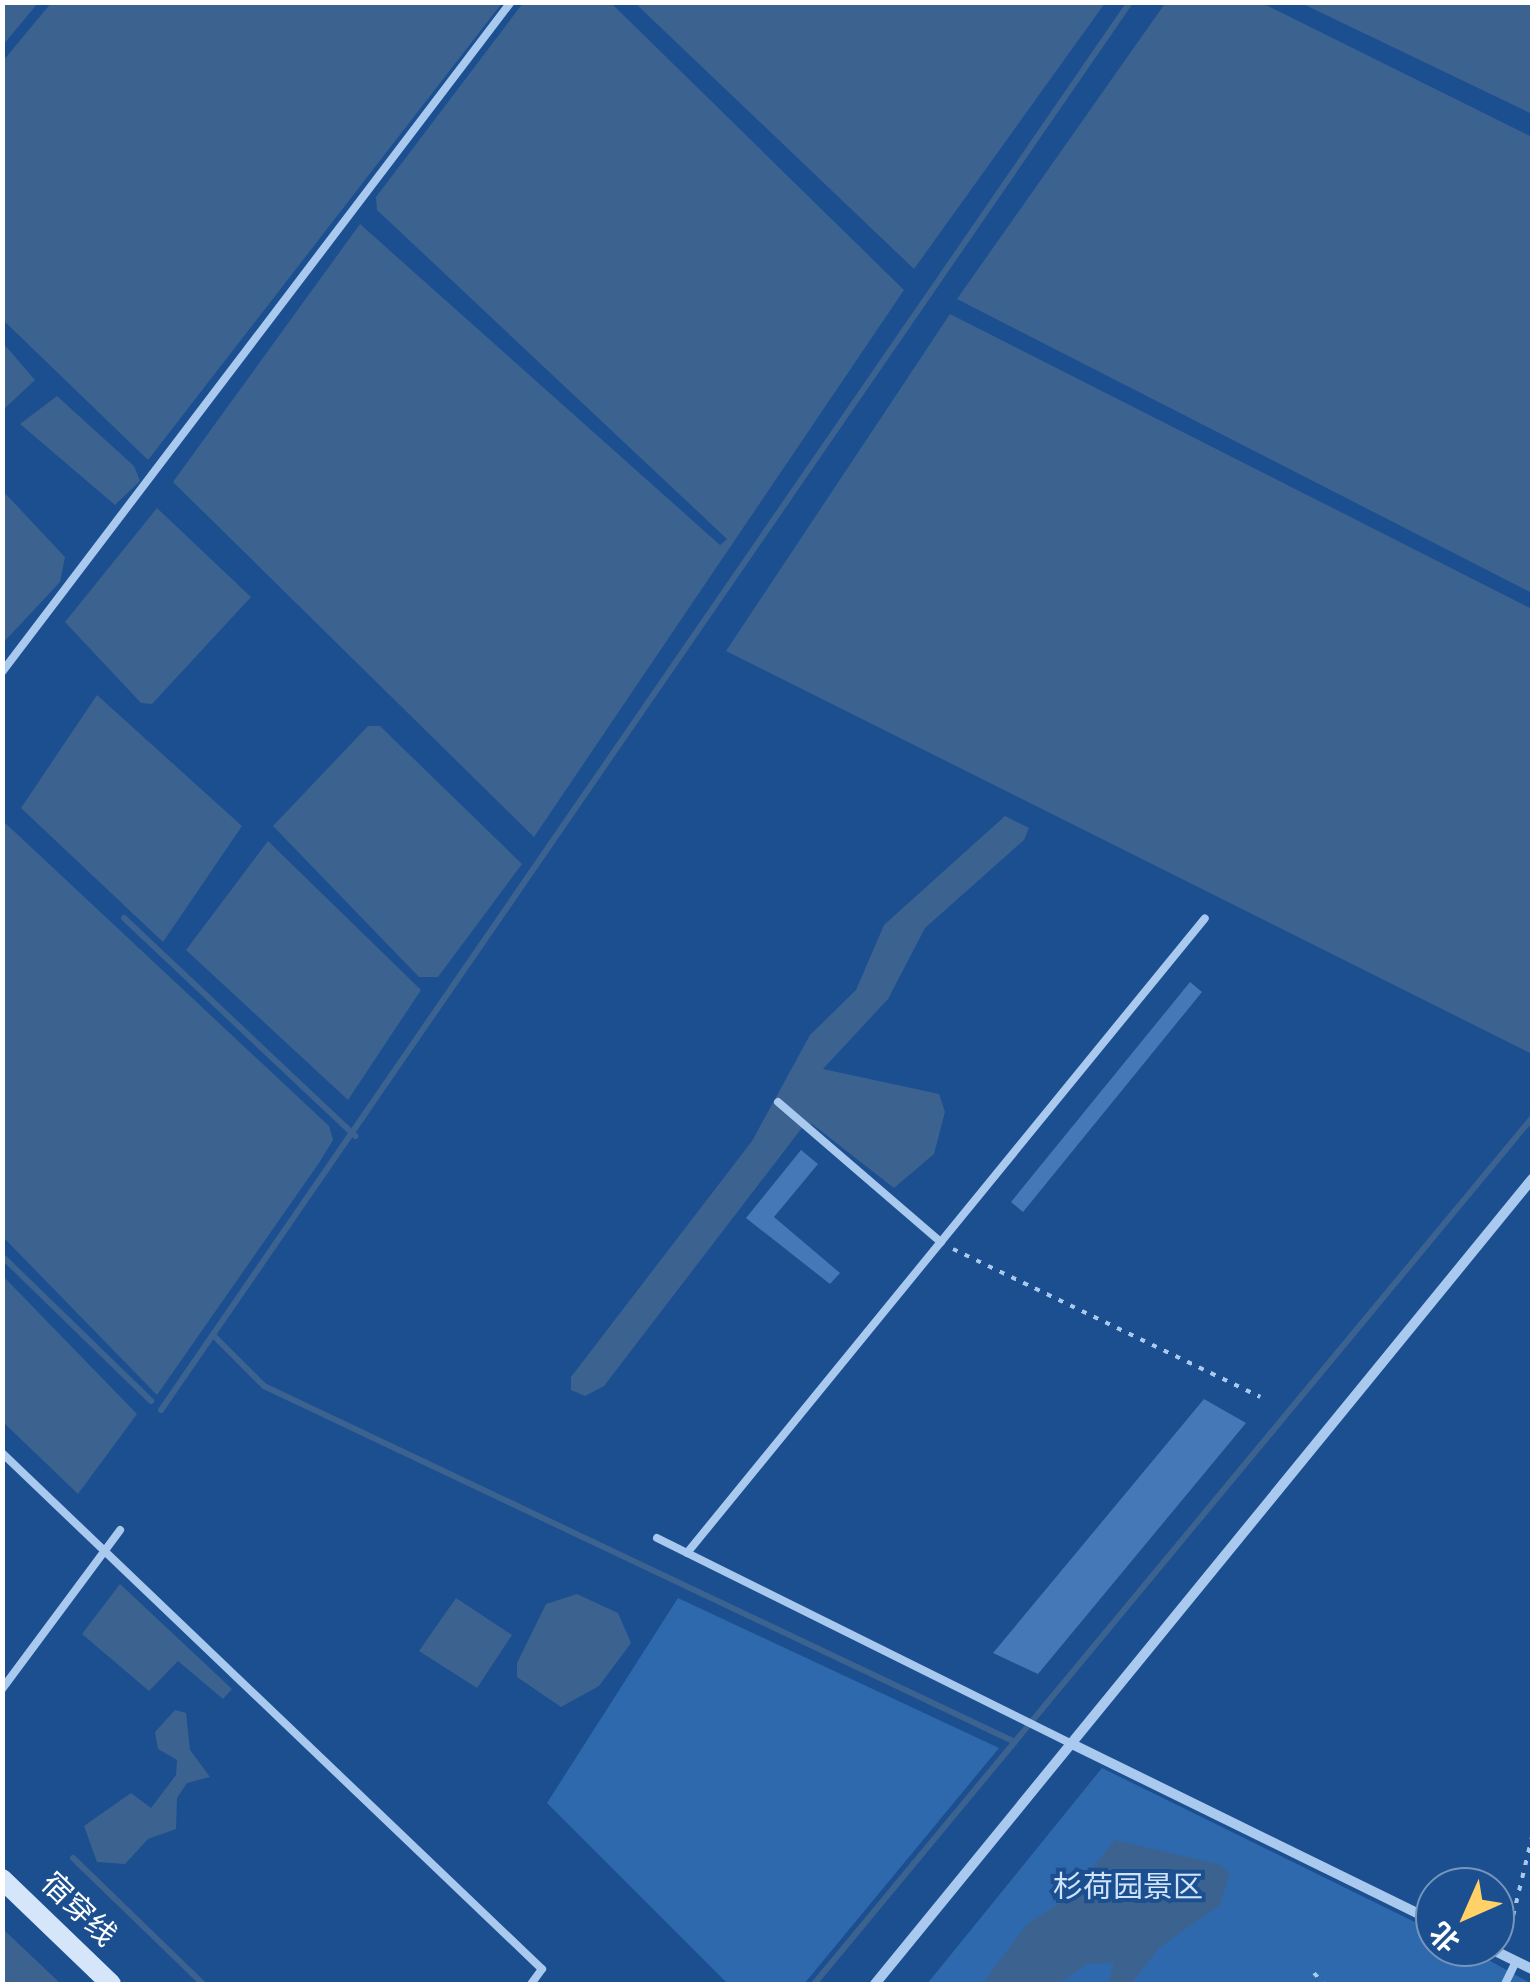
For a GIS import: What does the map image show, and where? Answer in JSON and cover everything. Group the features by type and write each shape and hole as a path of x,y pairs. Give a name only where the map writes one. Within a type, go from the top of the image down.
{"main road":[{"name":"宿穿线","path":"2,1878 111,1984"}],"street":[{"path":"875,1984 1532,1179"},
{"path":"1072,1744 1415,1912"},
{"path":"1516,1961 1532,1969"}],"lane":[{"path":"2,672 511,2"},
{"path":"686,1552 1205,918"},
{"path":"778,1102 941,1242"},
{"path":"2,1453 542,1969 531,1984"},
{"path":"2,1689 120,1530"},
{"path":"657,1538 1072,1744"},
{"path":"1506,1984 1516,1961"}],"path":[{"path":"941,1242 1260,1397"},
{"path":"1515,1906 1532,1837"},
{"path":"1314,1973 1324,1984"}],"green space":[{"path":"678,1598 999,1748 804,1984 728,1984 547,1803"},
{"name":"杉荷园景区","path":"1102,1768 1415,1922 1415,1967 1501,1967 1532,1984 927,1984"}],"shaded area":[{"path":"1166,2 1262,3 1532,137 1532,593 957,299"},
{"path":"2,3 38,3 3,45"},
{"path":"51,3 502,3 148,460 3,320 3,61"},
{"path":"523,3 611,3 904,290 534,837 173,482 360,224 720,545 727,539 377,210 376,197"},
{"path":"635,3 1105,3 914,269"},
{"path":"1301,3 1532,3 1532,114"},
{"path":"950,314 1532,609 1532,1054 726,651"},
{"path":"3,343 35,380 3,410"},
{"path":"57,396 134,466 140,481 115,505 20,424"},
{"path":"2,490 65,557 60,582 3,643"},
{"path":"157,508 251,597 152,704 141,703 65,622"},
{"path":"97,695 242,826 163,942 21,808"},
{"path":"368,726 380,726 522,864 438,977 419,977 273,826"},
{"path":"1005,816 1029,828 1024,840 925,928 888,999 823,1069 939,1094 945,1112 934,1154 894,1188 812,1124 801,1129 604,1386 585,1396 571,1390 571,1377 752,1141 810,1035 856,990 884,925"},
{"path":"2,820 329,1126 333,1140 157,1395 3,1237"},
{"path":"268,841 421,990 348,1100 186,950"},
{"path":"2,1275 137,1414 78,1494 3,1422"},
{"path":"120,1584 232,1689 223,1699 178,1661 149,1691 82,1634"},
{"path":"577,1594 618,1613 631,1643 599,1686 561,1707 517,1677 517,1663 546,1604"},
{"path":"456,1598 512,1635 477,1688 419,1651"},
{"path":"175,1710 186,1713 190,1750 210,1777 187,1783 177,1798 176,1829 148,1839 125,1864 97,1862 84,1826 131,1793 151,1808 176,1775 177,1760 158,1749 155,1732"},
{"path":"1115,1840 1221,1865 1230,1873 1220,1905 1160,1947 1131,1984 1108,1984 1114,1963 1087,1964 1059,1984 982,1984 1027,1924 1068,1898"},
{"path":"3,1929 61,1984 3,1984"}],"building":[{"path":"1190,982 1202,992 1023,1212 1011,1202"},
{"path":"801,1150 818,1164 774,1217 840,1273 830,1284 746,1218"},
{"path":"1204,1399 1246,1423 1038,1674 993,1653"}],"waterway":[{"path":"161,1410 1130,2"},
{"path":"124,918 355,1136"},
{"path":"814,1984 1532,1118"},
{"path":"2,1256 151,1401"},
{"path":"214,1336 264,1386 1015,1742"},
{"path":"73,1858 203,1984"}]}
